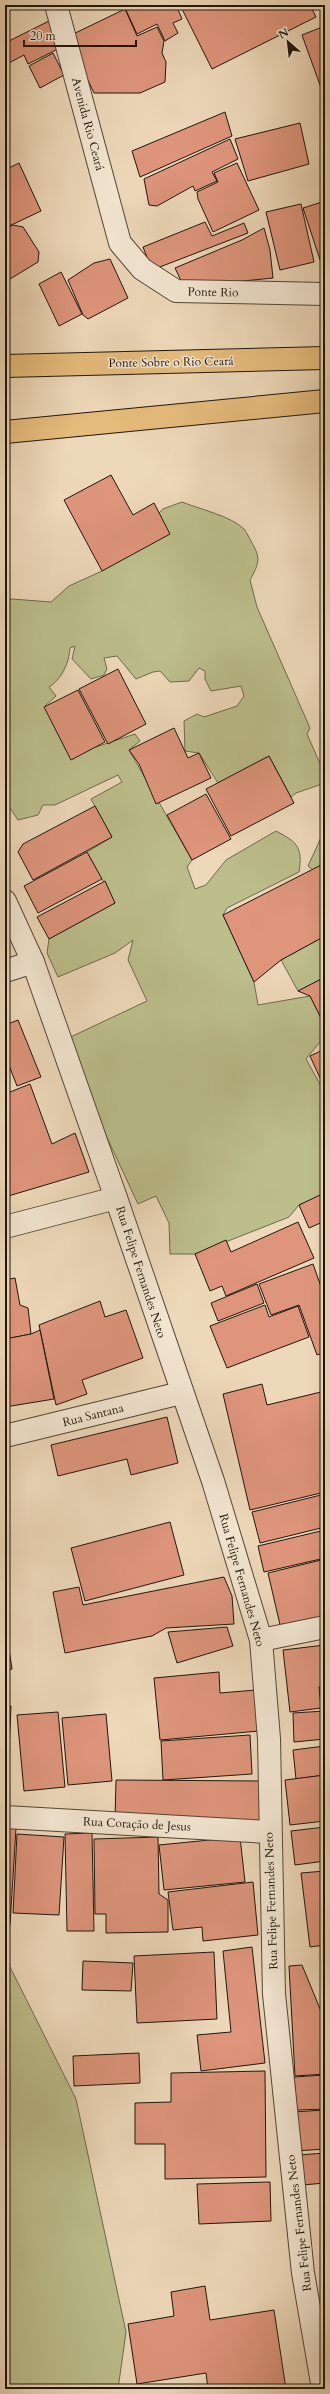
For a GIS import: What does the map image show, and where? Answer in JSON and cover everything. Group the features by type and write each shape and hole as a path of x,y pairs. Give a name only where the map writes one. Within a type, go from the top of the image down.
{"main road":[{"name":"Ponte Sobre o Rio Ceará","path":"9,365 317,358"},
{"path":"5,432 45,430 325,401"}],"street":[{"name":"Avenida Rio Ceará","path":"56,5 120,243"},
{"name":"Ponte Rio","path":"120,243 142,269 176,291 325,294"},
{"path":"5,438 45,430"},
{"name":"Rua Felipe Fernandes Neto","path":"5,901 33,962 116,1198 213,1481 261,1640 269,1739 274,1994 303,2273 323,2389"},
{"path":"5,971 33,962"},
{"path":"5,1227 116,1198"},
{"name":"Rua Santana","path":"5,1436 182,1393"},
{"path":"261,1640 325,1627"},
{"name":"Rua Coração de Jesus","path":"5,1817 270,1832"}],"green space":[{"path":"182,502 238,524 244,529 255,548 258,561 250,580 257,607 310,728 307,734 325,775 325,783 296,793 291,797 269,756 218,783 199,753 185,751 184,721 197,714 204,717 237,706 244,696 241,686 211,691 205,679 205,671 199,668 189,681 170,682 160,671 153,672 136,679 117,656 104,658 107,669 104,675 91,679 72,659 75,646 70,648 66,665 58,680 49,687 56,696 44,707 96,747 135,734 140,741 129,750 192,860 187,867 195,889 206,885 226,860 276,831 294,842 299,851 299,872 227,908 223,915 254,982 258,1005 310,996 325,1026 325,1036 306,1059 325,1093 325,1194 299,1205 289,1217 195,1254 170,1254 169,1223 156,1196 138,1204 62,1041 147,1001 128,960 133,940 115,953 58,977 47,953 49,939 115,903 87,852 112,837 91,799 122,782 118,775 55,805 43,805 38,815 18,820 10,808 5,806 5,601 12,599 51,602 69,586 102,571 163,509"},
{"path":"325,829 325,863 313,870 308,866"},
{"path":"325,936 325,977 298,991 281,960"},
{"path":"5,1957 76,2099 126,2332 118,2389 5,2389"}],"building":[{"path":"131,5 176,5 182,19 173,23 178,33 165,41 157,24 137,34 125,8"},
{"path":"180,5 310,5 316,17 212,69"},
{"path":"125,9 137,36 157,27 164,41 162,53 166,62 165,82 140,93 94,93 67,37"},
{"path":"49,21 62,47 28,64 24,55 5,65 5,43"},
{"path":"325,26 325,99 302,35"},
{"path":"53,53 64,75 40,88 29,66"},
{"path":"225,112 232,136 140,177 132,151"},
{"path":"5,122 10,132 5,135"},
{"path":"300,123 309,164 248,181 235,139"},
{"path":"230,139 238,159 212,172 217,181 195,191 193,186 157,206 149,205 144,179"},
{"path":"19,163 41,211 5,228 5,170"},
{"path":"237,163 259,210 213,232 198,199 197,192 218,182 214,173"},
{"path":"325,201 325,272 324,272 303,208"},
{"path":"301,204 314,262 280,270 266,212"},
{"path":"205,222 212,236 244,223 248,233 152,270 143,247"},
{"path":"13,225 23,227 39,252 38,262 5,282 5,229"},
{"path":"264,228 270,250 273,278 184,287 175,268 242,240"},
{"path":"110,259 128,298 88,319 83,315 68,280 94,263"},
{"path":"61,272 82,314 59,326 39,284"},
{"path":"111,475 133,515 154,503 170,534 102,571 64,500"},
{"path":"118,669 146,724 108,744 79,689"},
{"path":"78,690 105,742 71,760 44,707"},
{"path":"174,728 188,758 199,753 211,778 156,804 139,764 129,750"},
{"path":"269,756 294,803 231,836 206,789"},
{"path":"206,794 231,839 192,860 167,815"},
{"path":"95,806 112,837 33,880 18,852 23,844"},
{"path":"87,852 102,879 38,913 24,886"},
{"path":"325,863 325,936 281,960 254,982 223,915"},
{"path":"105,881 115,903 49,939 37,917"},
{"path":"325,977 325,1026 310,996 298,991"},
{"path":"18,1020 41,1077 17,1086 5,1055 5,1025"},
{"path":"325,1049 325,1089 310,1056"},
{"path":"30,1084 52,1144 75,1133 89,1172 5,1197 5,1094"},
{"path":"320,1195 325,1207 325,1221 309,1228 299,1205"},
{"path":"298,1222 314,1258 226,1296 222,1286 210,1291 195,1254 226,1240 231,1252"},
{"path":"325,1250 325,1269 321,1251"},
{"path":"313,1264 325,1298 325,1352 317,1355 299,1305 271,1315 259,1284"},
{"path":"15,1278 20,1305 28,1308 31,1334 6,1339 5,1280"},
{"path":"257,1284 264,1303 218,1321 211,1303"},
{"path":"100,1301 105,1317 126,1310 143,1358 82,1380 87,1394 56,1405 39,1325"},
{"path":"265,1305 269,1317 298,1306 309,1337 227,1368 210,1326"},
{"path":"40,1330 54,1399 5,1407 5,1374 8,1374 5,1358 5,1339 31,1334"},
{"path":"5,1358 8,1374 5,1374"},
{"path":"262,1384 267,1405 325,1391 325,1446 322,1447 325,1460 325,1492 250,1510 223,1394"},
{"path":"167,1417 178,1463 131,1475 127,1459 58,1476 51,1445"},
{"path":"325,1494 325,1527 260,1543 252,1512"},
{"path":"170,1522 184,1575 85,1601 71,1548"},
{"path":"325,1530 325,1558 264,1572 258,1546"},
{"path":"325,1559 325,1618 281,1629 268,1573"},
{"path":"224,1577 232,1596 234,1624 166,1628 152,1636 65,1653 53,1592 79,1587 83,1605"},
{"path":"5,1623 12,1669 5,1672"},
{"path":"227,1627 233,1646 177,1663 168,1632"},
{"path":"325,1645 325,1686 319,1687 321,1708 290,1712 283,1650"},
{"path":"219,1672 220,1693 256,1690 259,1731 160,1740 154,1678"},
{"path":"5,1706 11,1706 9,1751 5,1751"},
{"path":"325,1711 325,1739 294,1742 293,1713"},
{"path":"58,1712 65,1787 24,1791 17,1715"},
{"path":"106,1714 112,1781 68,1785 62,1718"},
{"path":"250,1735 252,1774 163,1780 161,1741"},
{"path":"325,1746 325,1775 296,1779 293,1750"},
{"path":"325,1775 325,1821 290,1825 285,1780"},
{"path":"116,1780 261,1781 261,1822 115,1821"},
{"path":"325,1827 325,1861 295,1865 291,1831"},
{"path":"5,1828 16,1828 10,1925 5,1925"},
{"path":"92,1833 94,1931 67,1931 65,1834"},
{"path":"17,1834 64,1837 59,1915 13,1913"},
{"path":"158,1837 159,1894 168,1900 168,1932 106,1933 106,1914 95,1914 94,1839"},
{"path":"240,1837 245,1882 164,1890 159,1845"},
{"path":"325,1871 325,1945 310,1947 301,1873"},
{"path":"253,1882 258,1935 203,1941 202,1927 173,1930 168,1892"},
{"path":"252,1947 265,2063 201,2071 197,2035 231,2032 223,1951"},
{"path":"214,1952 217,2019 137,2023 134,1956"},
{"path":"83,1961 133,1963 131,1991 82,1990"},
{"path":"302,1965 325,2021 325,2074 295,2076 289,1966"},
{"path":"139,2053 140,2083 74,2086 73,2056"},
{"path":"265,2071 266,2177 165,2179 165,2144 135,2144 135,2103 171,2102 171,2073"},
{"path":"325,2075 325,2109 297,2110 294,2077"},
{"path":"325,2110 325,2149 295,2151 293,2112"},
{"path":"325,2153 325,2183 302,2185 299,2155"},
{"path":"270,2182 271,2221 199,2224 197,2184"},
{"path":"205,2286 210,2320 274,2310 286,2389 208,2389 206,2373 137,2384 128,2324 174,2316 171,2292"}]}
